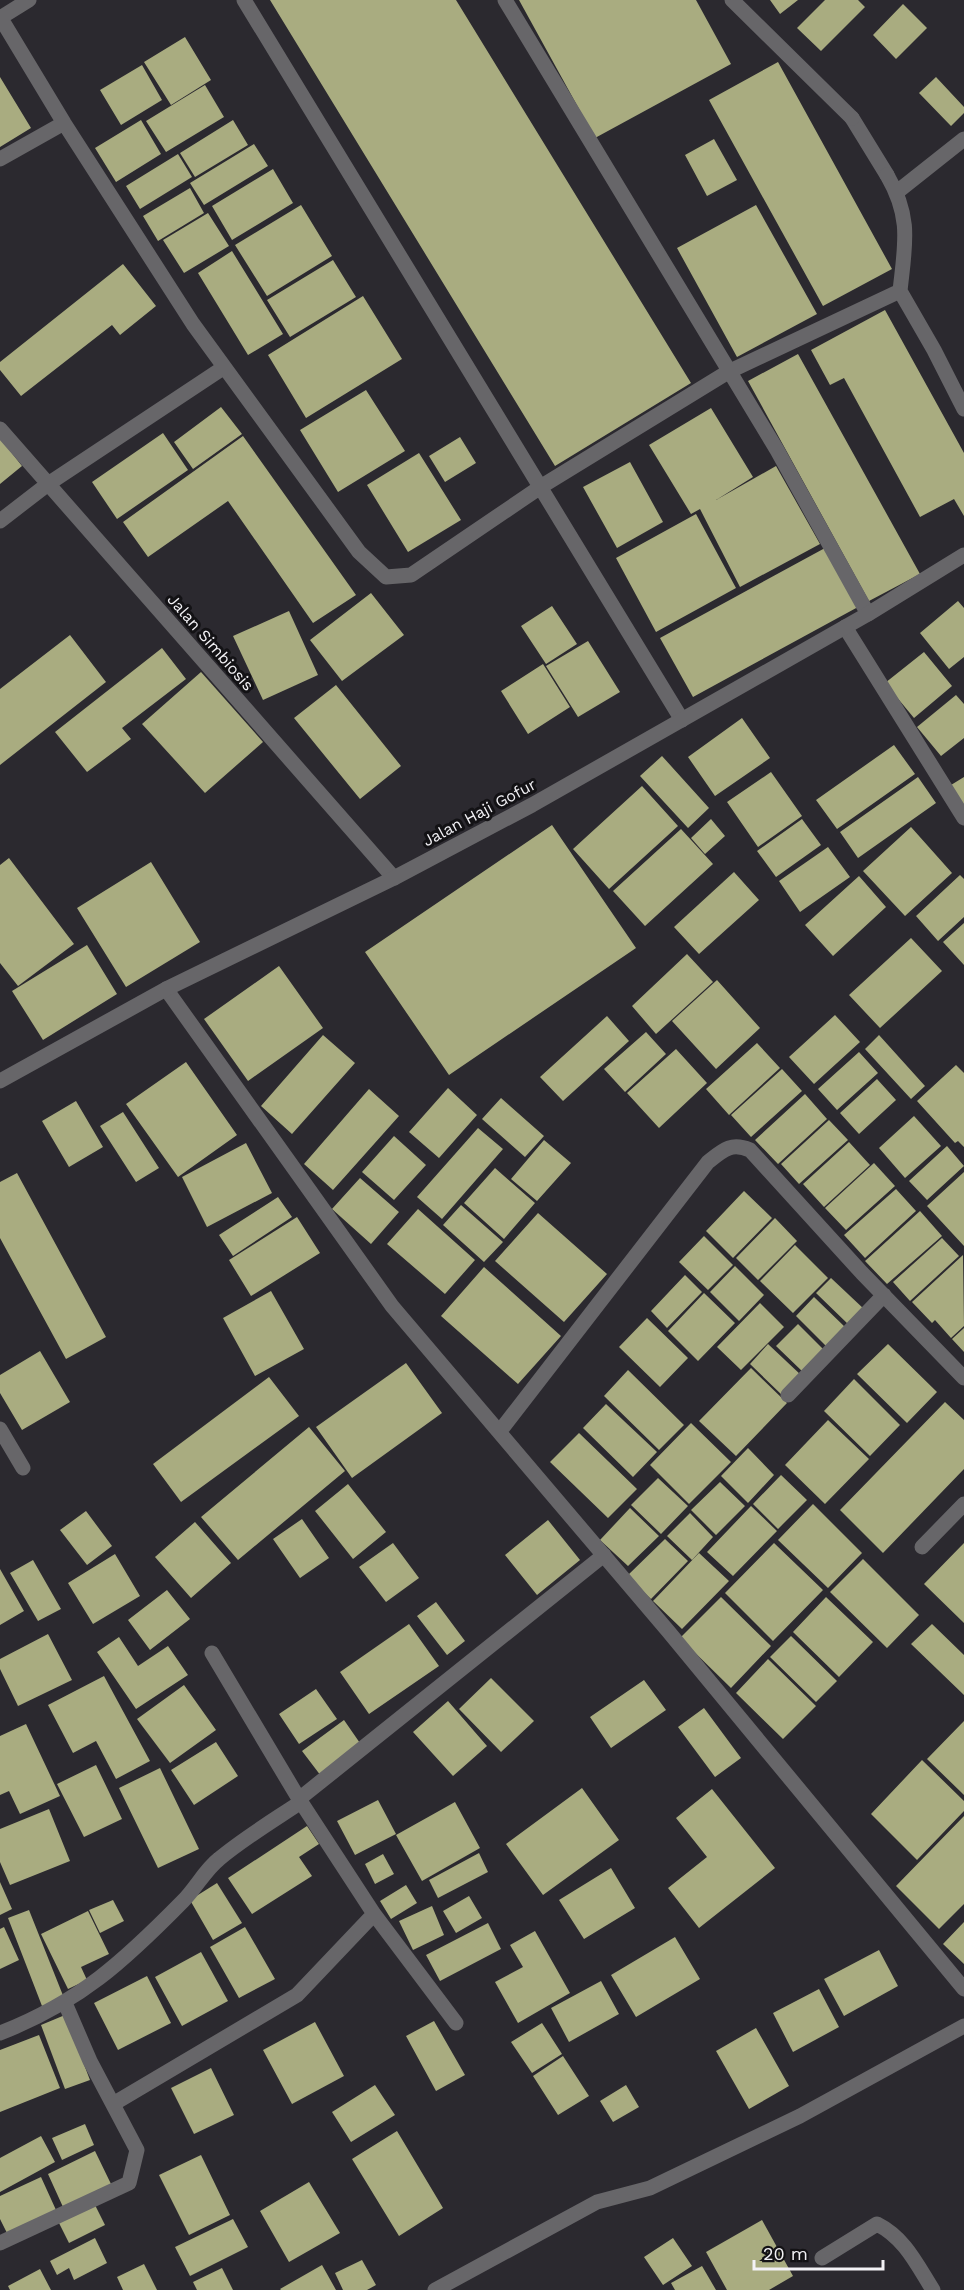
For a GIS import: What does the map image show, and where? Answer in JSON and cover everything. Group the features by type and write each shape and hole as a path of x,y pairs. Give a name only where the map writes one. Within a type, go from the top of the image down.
{"street":[{"path":"29,0 0,18 64,123 223,368 359,552 386,577 411,575 542,486 728,372 900,291"},
{"path":"243,0 542,486 682,720"},
{"path":"505,0 777,450 868,615"},
{"path":"732,0 852,118 897,192 907,227 900,291 964,409"},
{"path":"0,159 64,123"},
{"path":"897,192 964,139"},
{"path":"0,521 48,484 223,368"},
{"name":"Jalan Simbiosis","path":"0,429 394,878"},
{"name":"Jalan Haji Gofur","path":"0,1081 166,989 394,878 532,805 868,615 964,555"},
{"path":"845,627 964,818"},
{"path":"166,989 392,1305 501,1431 964,1989"},
{"path":"501,1431 708,1162 729,1146 750,1150 964,1378"},
{"path":"788,1395 884,1295"},
{"path":"0,1429 23,1468"},
{"path":"922,1547 964,1504"},
{"path":"0,2033 32,2021 107,1974 193,1892 217,1860 300,1800 604,1555"},
{"path":"212,1653 300,1800 374,1914 456,2023"},
{"path":"113,2104 297,1995 374,1914"},
{"path":"0,2243 129,2183 137,2150 90,2061 65,2002"},
{"path":"435,2290 597,2202 650,2188 800,2116 964,2026"},
{"path":"822,2258 878,2224 892,2231 901,2241 933,2290"}],"building":[{"path":"270,0 456,0 691,383 555,466"},
{"path":"519,0 696,0 731,64 595,138"},
{"path":"770,0 798,0 780,14"},
{"path":"825,0 858,0 865,7 821,51 797,28"},
{"path":"903,4 927,28 896,59 873,35"},
{"path":"185,37 211,80 171,105 144,62"},
{"path":"778,62 892,269 823,306 709,100"},
{"path":"142,65 162,100 121,125 100,90"},
{"path":"0,77 31,128 0,147"},
{"path":"936,77 964,107 964,113 951,126 919,93"},
{"path":"205,85 224,117 166,152 146,121"},
{"path":"141,120 161,154 116,182 95,148"},
{"path":"233,120 248,145 195,177 180,153"},
{"path":"714,139 737,180 707,196 685,155"},
{"path":"254,144 268,166 204,205 190,183"},
{"path":"178,154 192,177 140,209 126,186"},
{"path":"273,169 293,203 232,240 212,206"},
{"path":"190,188 204,213 158,241 143,216"},
{"path":"301,205 332,256 267,296 235,245"},
{"path":"756,205 817,314 737,357 677,248"},
{"path":"208,213 229,246 184,273 163,240"},
{"path":"232,251 283,334 248,355 198,273"},
{"path":"333,260 356,297 290,337 267,300"},
{"path":"123,264 156,306 120,335 112,325 21,396 0,370 0,362"},
{"path":"363,296 402,359 306,418 268,355"},
{"path":"885,310 964,453 964,516 954,499 920,517 844,378 830,385 811,350"},
{"path":"798,354 920,574 869,601 748,381"},
{"path":"366,390 405,451 338,492 300,430"},
{"path":"221,407 242,434 193,469 174,442"},
{"path":"711,408 753,477 716,500 776,466 820,544 740,587 700,509 691,514 649,445"},
{"path":"163,433 188,470 117,519 92,482"},
{"path":"243,436 356,595 313,623 228,501 148,557 123,522"},
{"path":"460,437 476,463 445,482 429,456"},
{"path":"0,438 22,466 0,484"},
{"path":"419,453 461,520 408,552 367,485"},
{"path":"630,462 663,522 617,548 583,487"},
{"path":"696,514 736,588 656,632 616,558"},
{"path":"825,548 858,607 693,697 660,638"},
{"path":"371,593 404,635 342,681 310,640"},
{"path":"958,601 964,608 964,657 949,669 920,633"},
{"path":"552,606 577,644 546,664 521,626"},
{"path":"289,611 318,675 263,700 233,636"},
{"path":"70,635 106,682 0,765 0,689"},
{"path":"588,641 620,692 578,717 546,666"},
{"path":"162,648 186,679 122,728 131,739 87,772 55,732"},
{"path":"924,652 952,686 914,718 885,683"},
{"path":"543,664 570,707 528,734 501,691"},
{"path":"201,672 263,742 205,793 142,724"},
{"path":"336,685 401,766 360,799 294,718"},
{"path":"956,695 964,704 964,738 941,756 917,727"},
{"path":"742,718 770,758 715,796 688,757"},
{"path":"894,745 915,774 837,829 816,800"},
{"path":"662,756 709,808 688,828 640,776"},
{"path":"771,772 802,816 758,847 727,802"},
{"path":"918,777 936,803 858,858 840,832"},
{"path":"964,777 964,806 951,785"},
{"path":"642,786 678,826 609,889 573,849"},
{"path":"711,819 725,836 705,854 691,838"},
{"path":"802,819 821,845 776,877 757,851"},
{"path":"552,825 636,948 449,1075 365,952"},
{"path":"911,827 952,873 905,916 863,871"},
{"path":"681,829 713,864 645,926 613,891"},
{"path":"828,847 850,877 800,912 779,881"},
{"path":"9,858 74,944 18,986 0,963 0,865"},
{"path":"151,862 200,942 126,987 77,908"},
{"path":"734,872 759,900 699,954 674,927"},
{"path":"960,875 964,879 964,917 938,941 916,916"},
{"path":"859,876 886,907 833,956 805,925"},
{"path":"964,923 964,965 943,942"},
{"path":"911,938 942,971 880,1028 849,995"},
{"path":"87,945 117,994 43,1040 12,991"},
{"path":"687,954 713,982 656,1034 632,1006"},
{"path":"279,966 323,1028 248,1081 204,1019"},
{"path":"717,980 760,1028 716,1069 672,1021"},
{"path":"835,1015 860,1042 814,1084 789,1057"},
{"path":"607,1016 629,1041 563,1101 540,1077"},
{"path":"646,1032 666,1054 625,1092 604,1069"},
{"path":"323,1035 355,1063 292,1134 261,1106"},
{"path":"879,1035 925,1086 911,1099 865,1049"},
{"path":"757,1043 780,1068 729,1115 706,1089"},
{"path":"676,1049 707,1083 659,1128 627,1093"},
{"path":"859,1052 878,1073 837,1110 818,1089"},
{"path":"186,1062 237,1135 178,1177 126,1104"},
{"path":"956,1065 964,1073 964,1147 958,1141 955,1143 917,1101"},
{"path":"782,1069 802,1091 751,1137 731,1115"},
{"path":"877,1079 896,1100 859,1134 840,1113"},
{"path":"448,1088 477,1115 439,1158 409,1132"},
{"path":"369,1089 399,1116 333,1190 304,1164"},
{"path":"805,1094 827,1119 778,1164 755,1140"},
{"path":"501,1098 544,1136 525,1157 482,1119"},
{"path":"76,1101 103,1147 69,1167 42,1121"},
{"path":"123,1112 159,1168 136,1182 100,1126"},
{"path":"914,1116 941,1146 905,1178 879,1148"},
{"path":"829,1120 848,1140 799,1184 781,1164"},
{"path":"478,1128 503,1149 442,1219 417,1197"},
{"path":"394,1136 426,1165 394,1200 362,1172"},
{"path":"544,1140 571,1163 537,1201 511,1179"},
{"path":"849,1142 870,1165 824,1207 803,1184"},
{"path":"246,1143 272,1193 207,1227 182,1177"},
{"path":"947,1146 964,1166 927,1200 909,1181"},
{"path":"874,1163 895,1186 846,1230 825,1208"},
{"path":"495,1168 535,1203 504,1239 464,1203"},
{"path":"964,1172 964,1246 927,1206"},
{"path":"17,1173 106,1337 66,1359 0,1238 0,1182"},
{"path":"360,1178 399,1212 371,1244 332,1209"},
{"path":"896,1189 916,1211 865,1258 844,1235"},
{"path":"744,1191 772,1218 733,1258 706,1231"},
{"path":"278,1197 292,1217 233,1256 219,1235"},
{"path":"461,1205 503,1242 484,1262 443,1225"},
{"path":"418,1209 475,1260 445,1294 387,1244"},
{"path":"920,1211 942,1236 887,1284 865,1261"},
{"path":"538,1213 607,1274 564,1322 495,1261"},
{"path":"297,1217 320,1253 251,1296 229,1260"},
{"path":"775,1218 797,1241 758,1280 736,1258"},
{"path":"704,1236 733,1265 708,1290 679,1262"},
{"path":"942,1238 959,1256 910,1301 893,1282"},
{"path":"795,1245 828,1278 793,1313 760,1281"},
{"path":"963,1255 964,1326 951,1338 935,1320 932,1323 912,1302"},
{"path":"735,1266 764,1295 739,1321 710,1292"},
{"path":"484,1267 561,1336 518,1384 441,1316"},
{"path":"685,1275 702,1292 667,1328 651,1311"},
{"path":"831,1278 865,1310 850,1326 816,1293"},
{"path":"271,1291 304,1349 255,1376 223,1318"},
{"path":"704,1293 735,1323 698,1361 668,1331"},
{"path":"814,1297 847,1329 828,1348 796,1316"},
{"path":"760,1303 784,1327 741,1370 717,1347"},
{"path":"647,1318 688,1358 660,1387 619,1347"},
{"path":"798,1324 825,1351 804,1373 776,1346"},
{"path":"964,1328 964,1352 952,1339"},
{"path":"768,1344 802,1376 783,1396 750,1364"},
{"path":"888,1344 937,1392 907,1423 857,1374"},
{"path":"40,1351 70,1402 22,1430 0,1393 0,1375"},
{"path":"406,1363 442,1413 352,1478 316,1427"},
{"path":"751,1368 787,1403 736,1456 699,1421"},
{"path":"628,1370 684,1425 659,1450 604,1396"},
{"path":"269,1377 299,1416 181,1502 153,1464"},
{"path":"854,1379 900,1425 870,1456 824,1411"},
{"path":"945,1402 964,1420 964,1469 883,1553 840,1510"},
{"path":"606,1404 657,1452 633,1477 583,1428"},
{"path":"828,1420 869,1459 825,1504 785,1465"},
{"path":"691,1423 731,1462 689,1504 650,1465"},
{"path":"309,1427 345,1471 238,1560 201,1517"},
{"path":"579,1433 637,1489 608,1518 550,1462"},
{"path":"748,1448 774,1475 748,1503 721,1476"},
{"path":"781,1475 807,1500 778,1529 753,1504"},
{"path":"658,1478 688,1506 661,1534 631,1505"},
{"path":"720,1482 745,1506 716,1535 691,1510"},
{"path":"348,1484 386,1532 353,1559 315,1511"},
{"path":"813,1504 862,1553 828,1588 778,1540"},
{"path":"751,1506 777,1531 733,1576 707,1552"},
{"path":"630,1508 659,1536 628,1566 600,1540"},
{"path":"86,1511 112,1546 87,1565 60,1530"},
{"path":"690,1513 713,1537 692,1560 667,1536"},
{"path":"302,1519 329,1558 300,1578 273,1539"},
{"path":"548,1520 580,1560 537,1595 505,1555"},
{"path":"195,1522 231,1563 191,1598 155,1557"},
{"path":"665,1539 688,1561 651,1599 627,1576"},
{"path":"393,1543 419,1578 386,1602 359,1567"},
{"path":"774,1543 823,1590 773,1641 725,1593"},
{"path":"964,1543 964,1623 924,1584"},
{"path":"699,1553 729,1581 682,1629 653,1601"},
{"path":"115,1554 140,1596 93,1624 68,1583"},
{"path":"863,1559 919,1615 887,1648 830,1592"},
{"path":"33,1560 61,1609 38,1621 10,1573"},
{"path":"0,1569 24,1611 0,1625"},
{"path":"167,1590 190,1619 150,1650 128,1620"},
{"path":"721,1597 771,1646 731,1688 680,1638"},
{"path":"826,1597 873,1642 839,1677 793,1632"},
{"path":"436,1602 465,1641 447,1655 417,1616"},
{"path":"409,1624 439,1666 369,1714 340,1672"},
{"path":"932,1624 964,1655 964,1695 911,1644"},
{"path":"48,1634 72,1680 18,1706 0,1669 0,1659"},
{"path":"791,1636 837,1681 816,1702 770,1657"},
{"path":"119,1637 138,1666 168,1646 188,1675 136,1709 97,1652"},
{"path":"768,1659 816,1706 783,1739 736,1693"},
{"path":"104,1676 150,1761 116,1779 96,1741 73,1753 48,1705"},
{"path":"491,1678 534,1721 501,1752 459,1709"},
{"path":"644,1680 666,1710 611,1748 590,1717"},
{"path":"184,1685 216,1730 170,1763 137,1719"},
{"path":"316,1689 337,1719 299,1744 279,1714"},
{"path":"448,1701 487,1746 453,1776 413,1732"},
{"path":"704,1708 741,1758 715,1777 678,1727"},
{"path":"344,1720 362,1746 321,1776 302,1751"},
{"path":"964,1721 964,1795 927,1759"},
{"path":"26,1724 60,1796 20,1814 9,1791 0,1795 0,1736"},
{"path":"216,1742 238,1776 194,1805 171,1770"},
{"path":"922,1760 964,1801 964,1811 917,1860 871,1814"},
{"path":"96,1765 122,1819 84,1837 57,1784"},
{"path":"160,1768 199,1849 158,1868 119,1788"},
{"path":"582,1788 619,1840 543,1895 506,1844"},
{"path":"712,1789 775,1868 699,1928 668,1888 707,1857 676,1818"},
{"path":"378,1800 396,1834 355,1855 337,1821"},
{"path":"455,1802 480,1848 422,1881 396,1835"},
{"path":"49,1809 70,1861 10,1885 0,1862 0,1829"},
{"path":"964,1816 964,1904 939,1929 896,1886"},
{"path":"307,1826 319,1844 299,1857 312,1876 252,1914 228,1878"},
{"path":"479,1853 488,1872 438,1898 429,1880"},
{"path":"383,1854 394,1874 375,1884 365,1864"},
{"path":"611,1868 635,1908 584,1939 559,1900"},
{"path":"0,1882 12,1909 0,1915"},
{"path":"217,1883 242,1923 213,1940 190,1900"},
{"path":"406,1885 417,1903 391,1919 380,1901"},
{"path":"469,1896 482,1918 456,1933 443,1911"},
{"path":"113,1900 124,1921 100,1933 89,1910"},
{"path":"432,1906 444,1935 413,1950 399,1921"},
{"path":"29,1910 64,1998 42,2006 8,1918"},
{"path":"88,1911 109,1954 81,1967 87,1980 68,1989 41,1934"},
{"path":"964,1922 964,1964 943,1944"},
{"path":"488,1923 501,1949 440,1981 426,1955"},
{"path":"4,1927 19,1960 0,1969 0,1929"},
{"path":"245,1927 275,1979 239,1998 210,1947"},
{"path":"535,1931 570,1993 518,2023 495,1982 523,1967 510,1945"},
{"path":"675,1937 700,1979 636,2017 611,1975"},
{"path":"879,1950 898,1986 844,2016 824,1979"},
{"path":"201,1952 228,2001 182,2026 155,1977"},
{"path":"147,1976 171,2023 118,2050 94,2003"},
{"path":"601,1981 619,2014 569,2042 551,2008"},
{"path":"819,1989 839,2027 793,2052 773,2013"},
{"path":"65,2015 90,2080 65,2089 41,2025"},
{"path":"434,2021 465,2075 436,2091 406,2036"},
{"path":"315,2022 344,2076 292,2104 263,2050"},
{"path":"542,2023 562,2054 532,2073 511,2042"},
{"path":"756,2028 789,2086 749,2109 716,2051"},
{"path":"39,2035 60,2088 0,2112 0,2050"},
{"path":"563,2056 589,2096 558,2115 533,2076"},
{"path":"211,2068 234,2115 194,2134 171,2088"},
{"path":"375,2085 395,2115 351,2142 332,2112"},
{"path":"626,2085 639,2107 613,2122 600,2101"},
{"path":"85,2124 94,2145 62,2160 52,2138"},
{"path":"397,2131 443,2208 399,2236 352,2159"},
{"path":"41,2136 55,2162 0,2192 0,2158"},
{"path":"95,2151 111,2184 63,2207 48,2174"},
{"path":"201,2155 230,2215 189,2235 159,2175"},
{"path":"41,2177 56,2210 7,2233 0,2219 0,2196"},
{"path":"309,2182 340,2233 289,2262 260,2211"},
{"path":"93,2201 105,2225 69,2243 57,2219"},
{"path":"233,2219 248,2247 190,2276 175,2247"},
{"path":"762,2220 793,2276 769,2290 727,2290 706,2252"},
{"path":"95,2238 107,2263 74,2280 69,2268 57,2275 50,2261"},
{"path":"673,2238 692,2266 663,2285 644,2257"},
{"path":"362,2260 376,2285 367,2290 343,2290 335,2273"},
{"path":"144,2264 157,2290 123,2290 117,2277"},
{"path":"322,2265 336,2290 280,2289"},
{"path":"702,2266 716,2290 675,2290 671,2283"},
{"path":"222,2268 233,2290 197,2290 193,2282"},
{"path":"40,2269 51,2290 10,2290 8,2286"}]}
